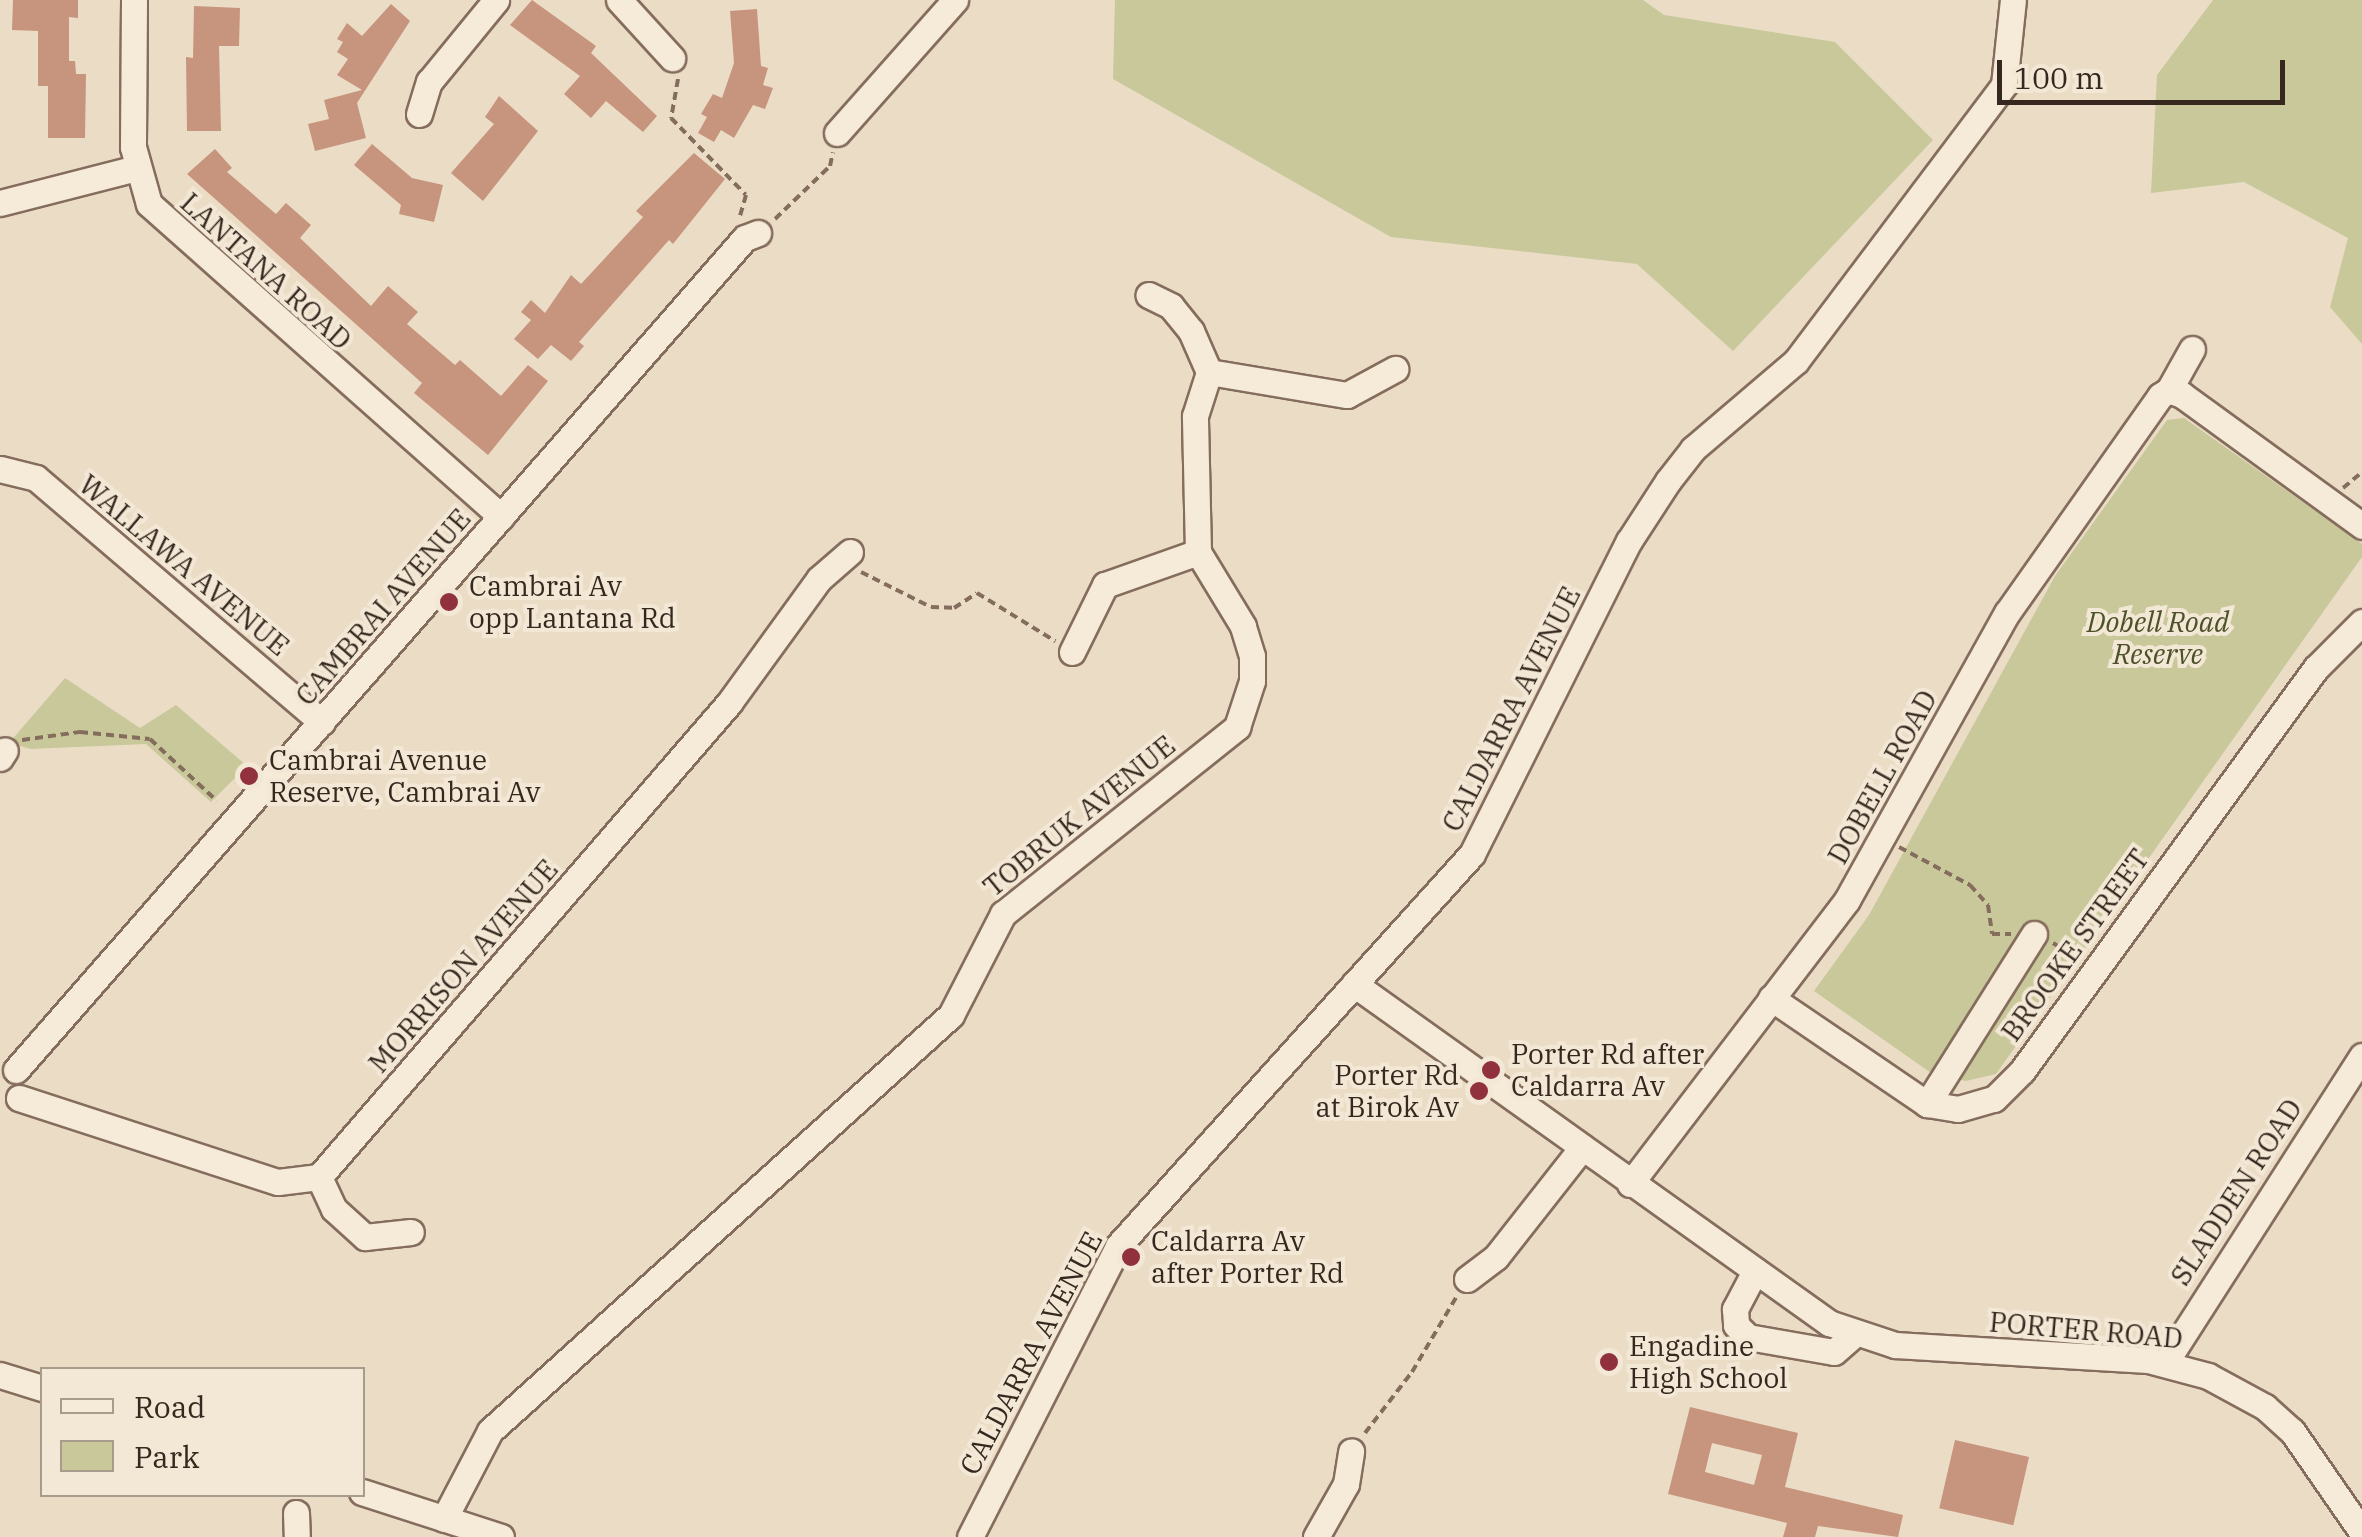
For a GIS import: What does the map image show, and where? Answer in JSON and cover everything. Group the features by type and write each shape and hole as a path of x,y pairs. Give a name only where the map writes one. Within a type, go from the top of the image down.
{"street":[{"name":"LANTANA ROAD","path":"134,0 136,168 149,204 174,232 501,517"},
{"path":"419,114 428,82 496,0"},
{"path":"619,0 669,54"},
{"path":"838,133 955,0"},
{"name":"CALDARRA AVENUE","path":"970,1537 1118,1246 1472,854 1629,541 1668,481 1693,449 1796,361 2004,84 2013,0"},
{"path":"0,203 136,168"},
{"name":"CAMBRAI AVENUE","path":"8,1068 322,722 751,235"},
{"path":"1072,652 1105,585 1198,552 1195,416 1209,372 1191,331 1171,306 1148,295"},
{"name":"DOBELL ROAD","path":"1630,1184 1847,900 2038,564 2169,390 2192,349"},
{"path":"1209,372 1347,395 1395,369"},
{"path":"2169,390 2362,526"},
{"name":"WALLAWA AVENUE","path":"0,469 36,478 322,722"},
{"name":"MORRISON AVENUE","path":"319,1177 729,703 819,579 850,552"},
{"name":"TOBRUK AVENUE","path":"444,1519 490,1431 951,1015 1002,914 1237,727 1252,681 1252,656 1243,626 1198,552"},
{"name":"BROOKE STREET","path":"1927,1104 1977,1106 2022,1071 2316,668 2362,622"},
{"path":"1770,998 1927,1104 2046,939"},
{"name":"PORTER ROAD","path":"1354,984 1754,1273 1855,1334 1895,1345 2165,1363 2225,1384 2278,1417 2359,1522"},
{"name":"SLADDEN ROAD","path":"2165,1363 2362,1056"},
{"path":"8,1068 24,1086 10,1101 278,1182 319,1177 334,1209 365,1237 411,1232"},
{"path":"1467,1279 1496,1257 1581,1149"},
{"path":"1754,1273 1735,1309 1736,1325 1748,1337 1834,1352 1855,1334"},
{"path":"0,1374 40,1387"},
{"path":"1316,1537 1346,1484 1351,1451"},
{"path":"365,1493 501,1537"}],"path":[{"path":"669,54 681,88 671,118 746,195 738,214 751,235 830,166 838,133"},
{"path":"850,552 854,570 931,607 954,608 976,593 1072,652"},
{"path":"2,754 30,736 80,732 150,740 217,801"},
{"path":"1883,837 1970,885 1988,905 1992,934 2046,939"},
{"path":"1351,1451 1412,1372 1467,1279"}],"green space":[{"path":"1115,0 1643,0 1664,15 1835,42 1933,140 1733,351 1637,264 1391,237 1113,79"},
{"path":"2213,0 2362,0 2362,344 2330,307 2348,238 2244,182 2151,193 2157,75"},
{"name":"Dobell Road Reserve","path":"2184,418 2362,544 2362,557 1996,1074 1966,1081 1934,1075 1814,991 1869,915 2055,576 2167,420"},
{"path":"65,678 140,728 176,705 247,766 211,802 146,744 31,749 9,743"}],"building":[{"path":"13,0 78,0 78,18 69,17 69,61 75,61 76,74 86,74 85,138 48,138 48,86 38,86 38,31 12,30"},
{"path":"532,0 596,46 591,53 657,116 643,132 606,101 591,118 564,94 580,76 510,25"},
{"path":"391,4 410,21 357,103 366,138 315,151 308,124 329,119 324,100 362,90 337,75 348,59 337,52 343,42 337,39 347,23 362,36"},
{"path":"194,6 240,8 239,46 219,46 221,131 187,131 186,57 193,58"},
{"path":"757,9 761,66 768,68 763,85 773,88 765,109 753,105 734,138 721,130 714,142 698,133 707,117 701,114 713,94 722,98 734,63 730,11"},
{"path":"499,96 538,131 483,201 451,173 494,124 485,117"},
{"path":"372,144 412,178 443,185 434,222 399,214 401,205 354,165"},
{"path":"215,149 232,168 227,172 276,214 286,203 311,225 300,238 371,306 388,286 418,312 407,324 455,365 460,360 501,396 528,365 548,381 488,455 414,393 422,383 187,174"},
{"path":"694,153 725,179 673,244 669,240 579,342 584,346 571,361 551,345 538,359 514,339 531,320 521,312 531,300 545,313 571,275 581,284 643,217 636,211"},
{"path":"1690,1407 1798,1433 1785,1487 1903,1515 1898,1537 1818,1526 1815,1537 1783,1537 1787,1523 1668,1494","holes":["1712,1443 1762,1455 1754,1485 1705,1472"]},
{"path":"1955,1440 2029,1457 2013,1525 1939,1508"}],"place":[{"name":"Cambrai Av opp Lantana Rd","path":"449,602"},
{"name":"Cambrai Avenue Reserve, Cambrai Av","path":"249,776"},
{"name":"Porter Rd after Caldarra Av","path":"1491,1070"},
{"name":"Porter Rd at Birok Av","path":"1479,1091"},
{"name":"Caldarra Av after Porter Rd","path":"1131,1257"},
{"name":"Engadine High School","path":"1609,1362"}]}
